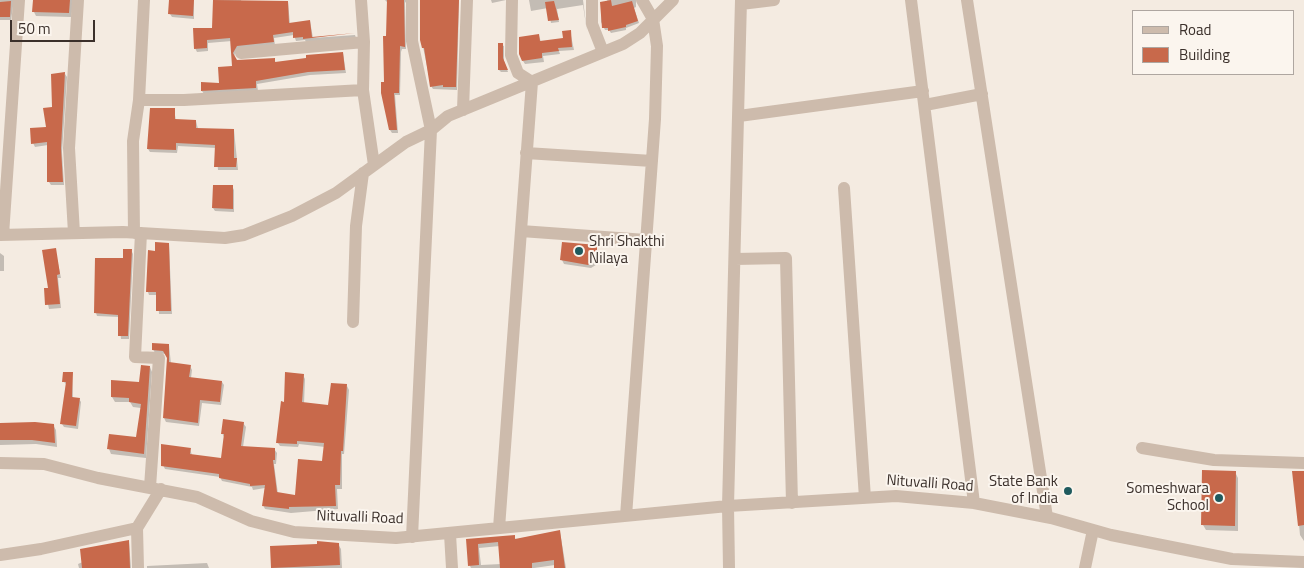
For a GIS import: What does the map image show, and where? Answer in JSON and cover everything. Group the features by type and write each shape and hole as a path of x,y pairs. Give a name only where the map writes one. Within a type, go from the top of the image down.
{"street":[{"path":"20,0 1,235 137,233 225,238 244,235 292,216 336,193 406,142 431,130 448,116 628,40 673,0"},
{"path":"74,233 69,148 78,0"},
{"path":"138,568 137,528 155,488 159,358 135,357 137,233 133,141 139,100 144,0"},
{"path":"361,0 364,42 363,90 374,165"},
{"path":"412,0 412,41 431,130 412,536"},
{"path":"464,110 467,0"},
{"path":"512,0 511,55 518,73 532,82"},
{"path":"592,0 592,24 603,52"},
{"path":"626,516 652,161 657,46 653,19 642,0"},
{"path":"729,568 728,506 741,2 774,0"},
{"path":"911,0 974,503"},
{"path":"967,0 1047,517"},
{"path":"241,53 364,42"},
{"path":"499,528 532,82"},
{"path":"139,100 184,100 363,90"},
{"path":"739,116 923,91"},
{"path":"925,105 982,94"},
{"path":"526,152 652,161"},
{"path":"352,322 356,226 363,173"},
{"path":"844,188 865,498"},
{"path":"521,231 646,240"},
{"path":"735,259 786,258 792,503"},
{"path":"1142,448 1214,460 1304,463"},
{"name":"Nituvalli Road","path":"0,463 44,464 98,478 197,497 251,521 294,532 396,538 728,506 896,496 974,503 1047,517 1093,530 1232,559 1304,562"},
{"path":"0,555 42,550 137,528"},
{"path":"1085,568 1093,530"},
{"path":"450,534 452,568"}],"building":[{"path":"33,0 70,0 69,13 32,12"},
{"path":"169,0 194,0 193,16 168,14"},
{"path":"213,0 288,1 289,23 310,20 312,37 355,33 303,39 303,37 293,38 293,32 273,35 274,42 237,46 233,53 237,60 275,58 275,62 306,58 306,55 343,52 345,70 308,72 256,81 256,88 201,91 201,82 219,83 218,67 232,66 230,38 207,40 207,48 194,49 193,28 212,28"},
{"path":"387,0 404,0 405,47 400,46 399,93 394,93 397,130 389,130 381,93 381,82 384,82 383,36 386,36"},
{"path":"420,0 459,0 456,87 443,87 443,85 430,87 424,48 422,48 420,40"},
{"path":"611,0 612,6 632,1 638,21 626,25 626,27 608,31 608,28 602,28 600,2"},
{"path":"11,1 10,17 0,17 0,2"},
{"path":"554,1 559,20 548,21 545,2"},
{"path":"571,30 572,47 558,48 559,51 542,53 542,58 522,61 519,54 519,37 539,34 540,41 563,38 562,31"},
{"path":"498,43 503,43 503,58 508,70 498,70"},
{"path":"65,72 61,148 63,182 47,182 47,142 31,144 30,128 46,127 43,108 52,107 51,74"},
{"path":"150,108 175,108 175,119 196,120 196,128 234,129 234,158 237,158 236,167 214,167 215,145 176,143 176,150 147,149"},
{"path":"213,185 233,185 233,209 212,208"},
{"path":"155,242 169,243 171,311 156,311 156,292 146,292 148,250 155,251"},
{"name":"Shri Shakthi Nilaya","path":"562,242 597,245 597,259 588,265 560,260"},
{"path":"56,248 60,274 57,275 60,304 45,305 44,288 48,288 42,250"},
{"path":"123,249 132,249 128,336 118,336 118,315 94,313 95,258 123,258"},
{"path":"152,343 169,344 169,362 191,365 189,377 222,381 220,402 200,400 198,423 163,418 167,358 163,351 152,350"},
{"path":"141,365 150,366 144,454 107,449 109,434 136,437 141,404 129,402 129,398 111,397 111,380 139,382"},
{"path":"63,372 73,372 72,397 80,398 76,426 60,424 66,382 62,382"},
{"path":"285,372 304,374 302,402 328,405 331,383 347,384 340,485 335,485 336,506 289,507 289,509 262,506 265,485 250,486 250,484 219,478 219,474 161,466 161,444 191,448 190,454 221,458 224,434 221,434 223,419 244,422 241,446 275,448 275,460 273,460 277,492 295,495 298,459 322,461 324,443 297,441 297,444 276,443 281,401 284,402"},
{"path":"35,422 54,424 55,443 32,440 0,440 0,423"},
{"name":"Someshwara School","path":"1202,470 1236,471 1235,526 1201,525"},
{"path":"1292,471 1304,471 1304,525 1298,526"},
{"path":"560,530 565,568 554,568 554,560 532,563 532,568 500,568 498,542 478,544 479,565 468,566 466,539 515,535 515,539"},
{"path":"129,540 130,568 82,568 80,549"},
{"path":"317,541 339,543 340,565 271,568 270,546 317,544"}],"place":[{"name":"Shri Shakthi Nilaya","path":"579,251"},
{"name":"State Bank of India","path":"1068,491"},
{"name":"Someshwara School","path":"1219,498"}]}
